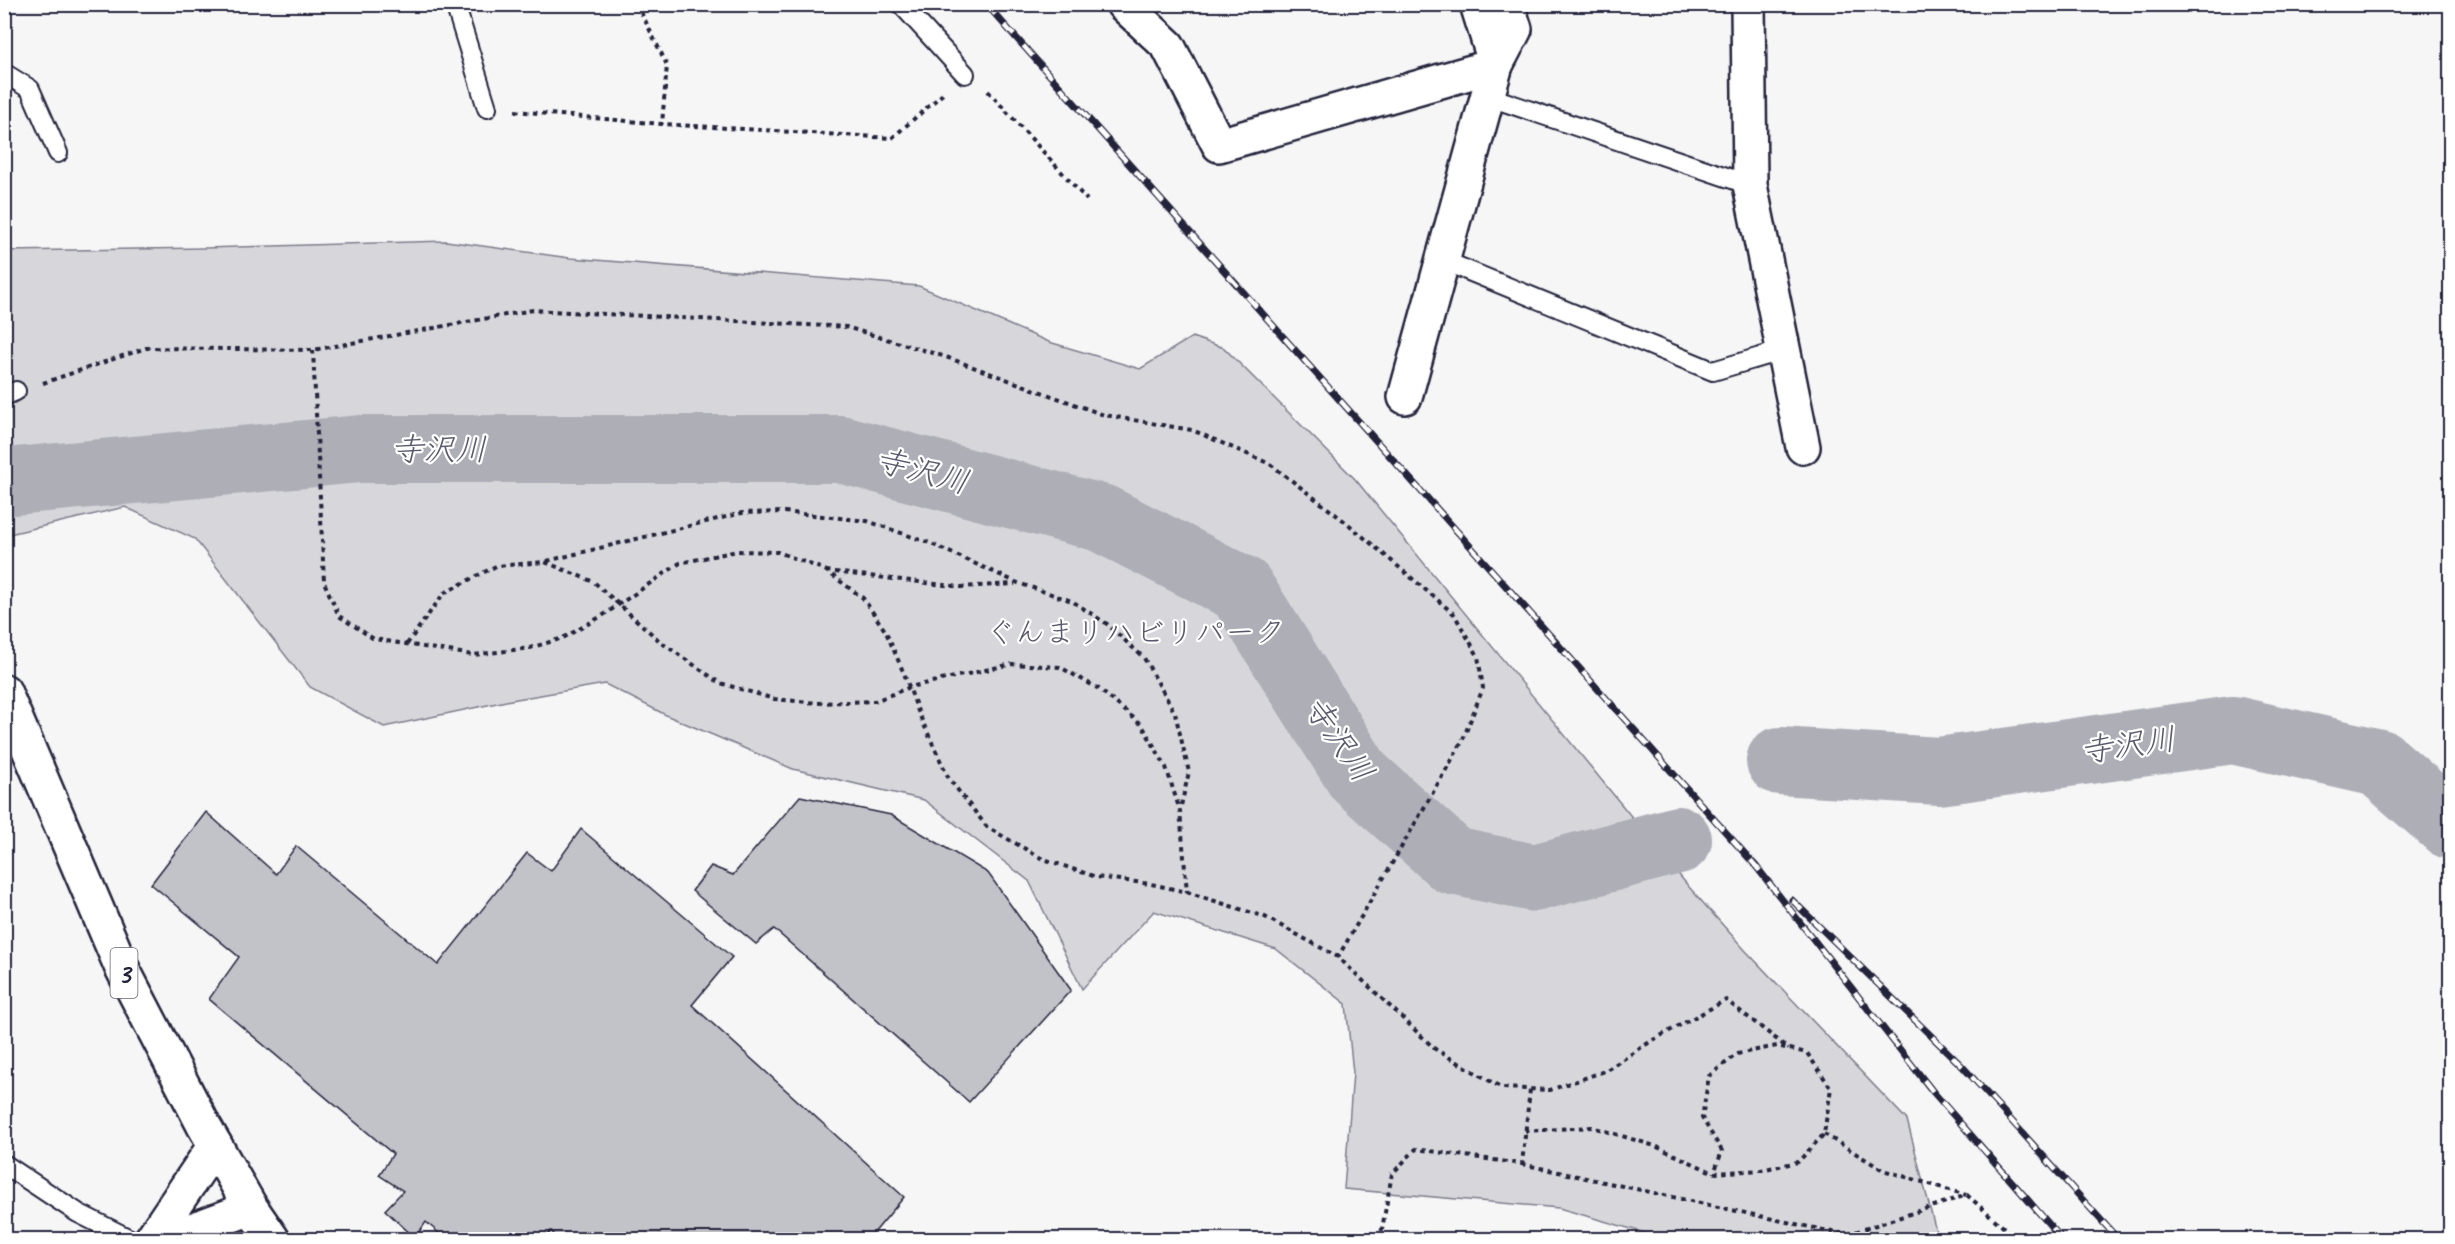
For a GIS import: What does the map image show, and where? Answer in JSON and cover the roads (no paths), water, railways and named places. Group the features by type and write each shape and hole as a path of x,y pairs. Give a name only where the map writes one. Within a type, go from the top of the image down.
{"street":[{"path":"1123,4 1168,46 1219,145 1496,65"},
{"path":"1477,4 1496,65"},
{"path":"1405,397 1496,65 1515,29 1507,4"},
{"path":"1748,4 1750,185 1803,447"},
{"name":"3","path":"4,691 121,966 215,1145 251,1208 273,1239"},
{"path":"151,1239 215,1145"},
{"path":"165,1239 251,1208"}],"lane":[{"path":"455,4 487,108"},
{"path":"901,4 965,74"},
{"path":"4,72 30,89 58,153"},
{"path":"1487,96 1750,185"},
{"path":"1442,260 1713,371 1784,350"},
{"path":"4,1164 78,1213 132,1239"}],"waterway":[{"name":"寺沢川","path":"4,482 360,449 840,449 1101,518 1241,589 1359,777 1453,861 1534,878 1678,840"},
{"name":"寺沢川","path":"1780,761 1939,771 2233,730 2379,763 2450,825"}],"railway":[{"path":"986,4 1755,865 1934,1093 2063,1240"},
{"path":"1792,900 1963,1067 2119,1240"}],"park label":[{"name":"ぐんまリハビリパーク","path":"1135,632"}]}
